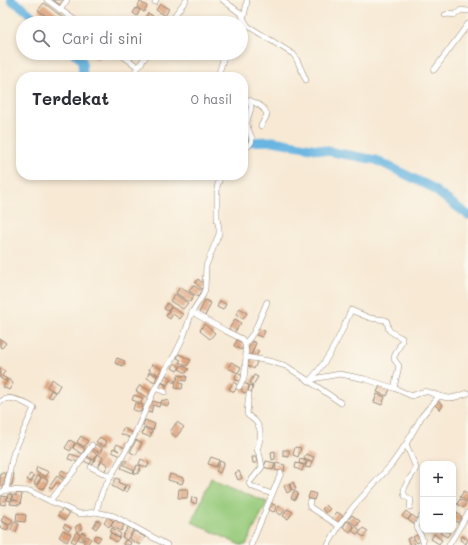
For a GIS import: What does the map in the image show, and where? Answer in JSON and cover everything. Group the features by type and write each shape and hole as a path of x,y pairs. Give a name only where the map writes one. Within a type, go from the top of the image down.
{"street":[{"path":"47,0 69,16"},
{"path":"60,10 67,0"},
{"path":"174,16 186,0"},
{"path":"224,0 241,16"},
{"path":"243,16 248,0"},
{"path":"445,16 448,14 455,15 462,10 468,11"},
{"path":"434,70 468,24"},
{"path":"248,26 293,54 306,80"},
{"path":"128,60 138,67"},
{"path":"135,72 143,60"},
{"path":"219,72 223,60"},
{"path":"248,100 260,106 266,112 267,115 261,126"},
{"path":"248,101 251,108 248,119"},
{"path":"248,127 252,135 252,142 248,146"},
{"path":"96,512 103,490 133,438 155,388 183,338 192,312 203,295 205,288 206,266 219,234 217,219 217,187 219,180"},
{"path":"245,344 254,332 267,302"},
{"path":"309,381 318,372 330,353 341,334 351,310 370,318 386,320 389,330 402,338 394,357 399,366 394,388"},
{"path":"192,312 242,339 245,344 246,357 244,379 239,387"},
{"path":"246,357 286,366 341,403"},
{"path":"309,381 340,374 365,379 394,388 412,396 425,390 439,396 452,399 468,393"},
{"path":"155,388 165,392"},
{"path":"249,394 247,414 256,422 261,433 261,440 257,450 262,467 249,483 253,487 272,494"},
{"path":"328,545 339,526 353,507 391,465 406,444 422,416 439,396"},
{"path":"0,402 7,398 28,404 34,408 13,454 6,490"},
{"path":"406,444 416,468 416,471 408,480 404,494 410,500 410,506"},
{"path":"50,501 92,445"},
{"path":"91,467 111,477"},
{"path":"251,545 281,472"},
{"path":"0,493 6,490 30,491 80,514 96,512 114,516 167,545"},
{"path":"310,502 310,507 339,526"},
{"path":"449,545 468,513"},
{"path":"420,519 417,527 422,537 423,545"}],"green space":[{"path":"211,478 267,502 246,545 240,545 192,522"}],"building":[{"path":"53,0 64,0 60,5"},
{"path":"140,2 147,6 144,12 137,7"},
{"path":"44,3 61,16 46,16 38,10"},
{"path":"160,4 169,9 165,16 156,10"},
{"path":"136,8 140,10 137,16 133,13"},
{"path":"148,13 153,16 146,16"},
{"path":"198,279 205,285 202,289 195,283"},
{"path":"193,285 202,291 198,297 189,291"},
{"path":"180,287 194,296 190,302 176,293"},
{"path":"175,294 188,303 183,309 170,301"},
{"path":"205,300 211,303 205,316 199,313"},
{"path":"220,301 226,304 223,310 217,307"},
{"path":"167,303 171,306 168,311 164,309"},
{"path":"171,307 183,314 180,319 173,314 170,319 166,316"},
{"path":"240,308 247,313 243,319 236,314"},
{"path":"235,319 241,323 234,333 229,329"},
{"path":"204,324 215,333 210,339 200,331"},
{"path":"257,328 265,331 262,337 254,334"},
{"path":"0,339 6,343 2,348 0,347"},
{"path":"237,340 244,344 241,350 234,346"},
{"path":"252,341 256,343 251,355 246,353"},
{"path":"254,349 259,351 256,357 251,355"},
{"path":"179,354 191,360 187,366 179,362 181,360 177,358"},
{"path":"117,358 125,361 123,366 115,363"},
{"path":"250,358 257,362 254,369 247,365"},
{"path":"231,362 241,367 238,373 228,368"},
{"path":"175,363 180,367 177,371 172,368"},
{"path":"152,364 162,369 158,375 149,370"},
{"path":"182,365 189,369 186,373 179,369"},
{"path":"0,368 5,371 2,376 7,379 5,381 0,378"},
{"path":"149,372 157,376 155,382 147,378"},
{"path":"236,374 242,375 241,381 235,380"},
{"path":"166,375 175,381 174,383 170,380 167,385 162,382"},
{"path":"178,375 187,376 186,381 180,380 180,383 183,384 182,389 175,388"},
{"path":"254,375 258,377 253,385 250,383"},
{"path":"8,379 13,383 9,390 3,387"},
{"path":"52,379 60,385 56,392 47,387"},
{"path":"233,382 238,385 234,392 229,389"},
{"path":"162,383 167,386 164,390 159,387"},
{"path":"243,383 249,385 248,391 250,385 253,386 251,394 242,392 241,389"},
{"path":"140,385 152,392 148,398 136,391"},
{"path":"380,386 390,389 387,396 377,392"},
{"path":"51,390 55,393 52,398 48,396"},
{"path":"377,394 385,397 382,405 374,402"},
{"path":"134,395 143,398 141,403 132,400"},
{"path":"162,400 169,401 168,406 161,404"},
{"path":"153,401 160,403 159,407 153,405 151,413 147,412 150,402 152,403"},
{"path":"438,401 443,405 440,410 435,405"},
{"path":"135,403 143,405 141,412 133,410"},
{"path":"145,420 155,424 153,430 143,426"},
{"path":"177,422 184,427 176,437 170,432"},
{"path":"123,428 133,433 131,438 121,434"},
{"path":"144,428 152,431 150,437 142,434"},
{"path":"81,436 88,441 84,447 77,442"},
{"path":"100,437 107,442 104,447 96,442"},
{"path":"70,440 75,443 70,451 65,448"},
{"path":"136,440 142,443 136,455 130,452"},
{"path":"76,443 85,449 82,454 73,448"},
{"path":"95,444 102,448 100,453 92,448"},
{"path":"117,444 125,448 121,456 112,452 113,448 119,451 115,448"},
{"path":"295,447 301,448 298,457 293,455"},
{"path":"90,449 97,454 94,460 86,455"},
{"path":"283,450 289,450 289,457 283,456"},
{"path":"275,451 275,459 272,460 271,452"},
{"path":"70,454 80,457 78,462 68,459"},
{"path":"98,454 103,458 97,468 92,465"},
{"path":"306,454 314,457 312,462 304,459"},
{"path":"86,457 92,460 90,464 84,461"},
{"path":"211,457 219,460 216,467 208,464"},
{"path":"252,457 256,457 257,463 253,463"},
{"path":"141,459 149,463 147,468 139,464"},
{"path":"300,459 306,461 305,465 299,463"},
{"path":"125,460 127,461 124,465 134,470 133,473 121,468"},
{"path":"102,461 108,465 104,472 98,468"},
{"path":"220,461 224,463 220,473 216,471"},
{"path":"266,461 275,463 273,470 264,467"},
{"path":"308,461 312,463 310,468 305,467"},
{"path":"276,463 285,465 284,472 275,470"},
{"path":"296,463 304,465 302,471 295,468"},
{"path":"137,465 141,466 138,474 134,473"},
{"path":"37,467 49,472 46,477 36,472"},
{"path":"62,470 69,474 66,479 59,475"},
{"path":"239,471 242,478 238,480 235,473"},
{"path":"1,473 6,473 4,486 0,485"},
{"path":"11,473 14,474 12,485 9,485"},
{"path":"30,474 34,476 31,482 27,480"},
{"path":"170,474 184,478 182,484 168,480"},
{"path":"38,475 41,477 37,485 34,483"},
{"path":"57,476 64,481 61,485 57,482 52,489 49,487"},
{"path":"42,477 48,480 43,489 37,486"},
{"path":"116,478 120,480 119,483 125,485 123,492 112,486"},
{"path":"293,482 296,489 292,490 290,484"},
{"path":"127,484 130,486 127,492 123,490"},
{"path":"289,484 291,491 287,493 284,486"},
{"path":"179,489 188,489 187,498 178,498"},
{"path":"294,491 298,493 295,500 291,498"},
{"path":"464,491 468,494 468,502 460,497"},
{"path":"310,492 316,494 314,500 308,498"},
{"path":"16,493 22,494 20,505 10,504 11,501 7,500 8,494 12,495 11,500 18,501 12,499 13,495 16,496"},
{"path":"2,496 7,497 5,505 0,504"},
{"path":"192,497 197,498 196,504 191,503"},
{"path":"460,499 466,503 463,508 457,504"},
{"path":"271,503 276,506 274,512 269,510"},
{"path":"326,505 330,509 326,513 322,509"},
{"path":"279,506 285,510 281,515 276,512"},
{"path":"62,509 69,514 65,520 58,515"},
{"path":"287,509 293,512 288,519 283,516"},
{"path":"406,511 411,515 407,520 402,516"},
{"path":"337,512 343,516 338,523 332,519"},
{"path":"456,512 462,517 458,523 456,521"},
{"path":"17,513 26,515 25,522 16,521"},
{"path":"4,515 13,520 10,525 1,521"},
{"path":"352,515 360,521 357,526 348,520"},
{"path":"412,515 418,520 415,525 408,520"},
{"path":"108,517 113,521 109,527 104,523"},
{"path":"97,520 101,522 96,529 93,527"},
{"path":"115,520 124,525 121,531 111,526"},
{"path":"347,521 354,526 350,532 343,527"},
{"path":"3,522 9,526 7,530 0,527"},
{"path":"14,522 19,524 16,532 11,530"},
{"path":"65,524 71,528 69,531 63,527"},
{"path":"80,524 82,529 77,532 75,527"},
{"path":"355,526 360,530 357,534 352,531"},
{"path":"128,527 133,530 127,540 122,537"},
{"path":"112,528 121,534 119,538 110,532"},
{"path":"363,528 368,531 364,537 359,534"},
{"path":"63,530 71,534 67,542 59,537"},
{"path":"134,531 145,537 140,545 129,539"},
{"path":"76,532 80,534 75,543 71,541"},
{"path":"82,532 86,534 82,541 78,539"},
{"path":"111,533 119,538 116,542 109,537"},
{"path":"440,533 450,533 447,537"},
{"path":"434,534 442,540 439,544 431,539"},
{"path":"96,535 101,537 98,542 93,539"},
{"path":"417,535 421,541 417,543 413,537"},
{"path":"87,536 91,539 87,545 83,542"},
{"path":"462,536 468,539 466,544 460,540"},
{"path":"411,537 415,544 414,545 410,545 407,539"},
{"path":"125,540 131,542 130,545 123,545"}],"waterway":[{"path":"11,0 32,16"},
{"path":"82,60 83,72"},
{"path":"248,142 273,141 376,160 429,186 468,215"}]}
